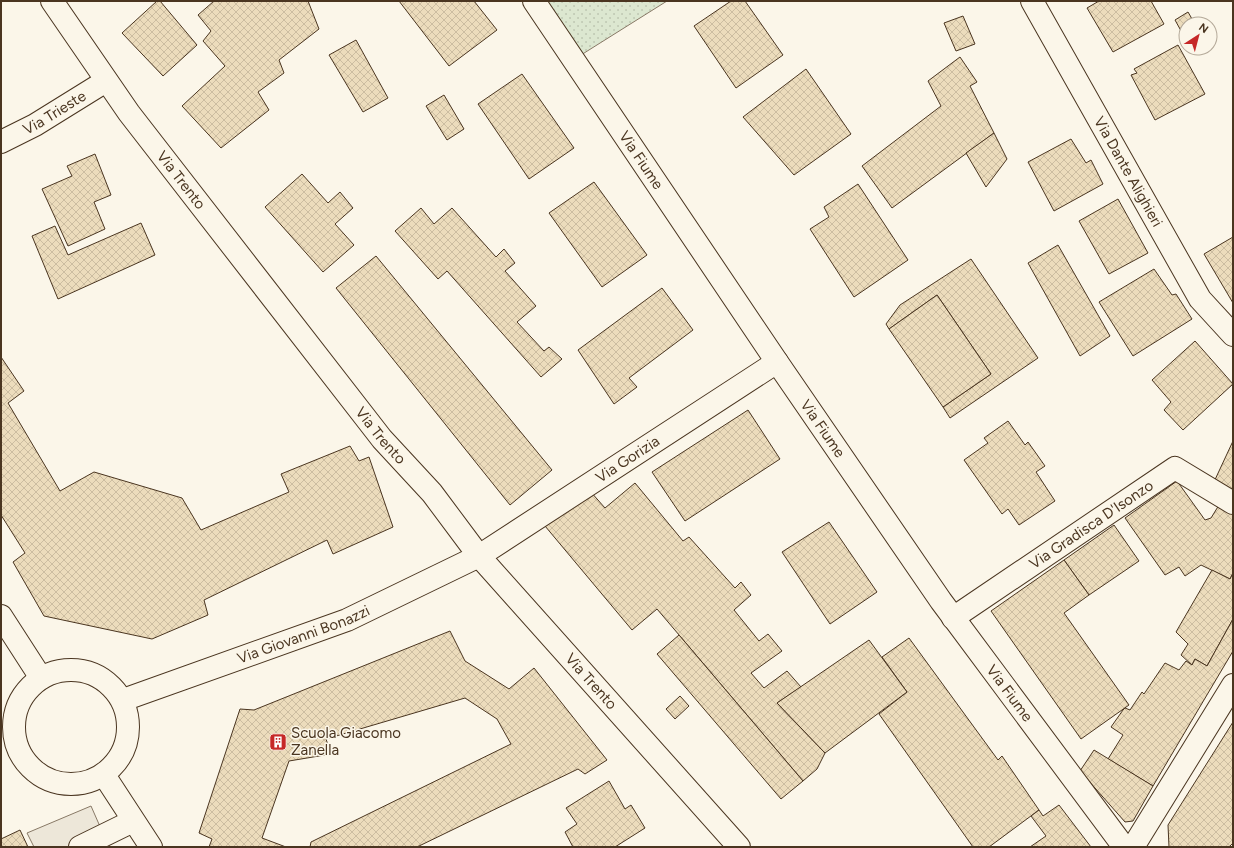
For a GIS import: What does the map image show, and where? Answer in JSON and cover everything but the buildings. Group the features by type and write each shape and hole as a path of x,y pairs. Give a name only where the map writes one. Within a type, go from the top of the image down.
{"street":[{"name":"Via Trento","path":"52,1 129,114 382,439 432,493 479,556 739,847"},
{"name":"Via Fiume","path":"534,1 777,362 952,618 1124,847"},
{"name":"Via Dante Alighieri","path":"1032,1 1200,299 1233,335"},
{"name":"Via Trieste","path":"1,142 35,125 106,81"},
{"name":"Via Gorizia","path":"479,556 777,362"},
{"name":"Via Gradisca D'Isonzo","path":"952,618 1175,468 1233,503"},
{"name":"Via Giovanni Bonazzi","path":"123,700 347,620 479,556"},
{"path":"1,616 41,678"},
{"path":"68,669 88,671 106,680 123,700 129,718 121,756 104,775 84,783 63,784 49,780 32,769 20,752 8,742 26,691 41,678 68,669"},
{"path":"1133,847 1233,685"},
{"path":"104,775 150,847"},
{"path":"80,847 133,821"}],"green space":[{"path":"534,1 667,1 573,60"}],"shaded area":[{"path":"91,806 109,847 34,847 27,833"}],"place":[{"name":"Scuola Giacomo Zanella","path":"278,742"}]}
